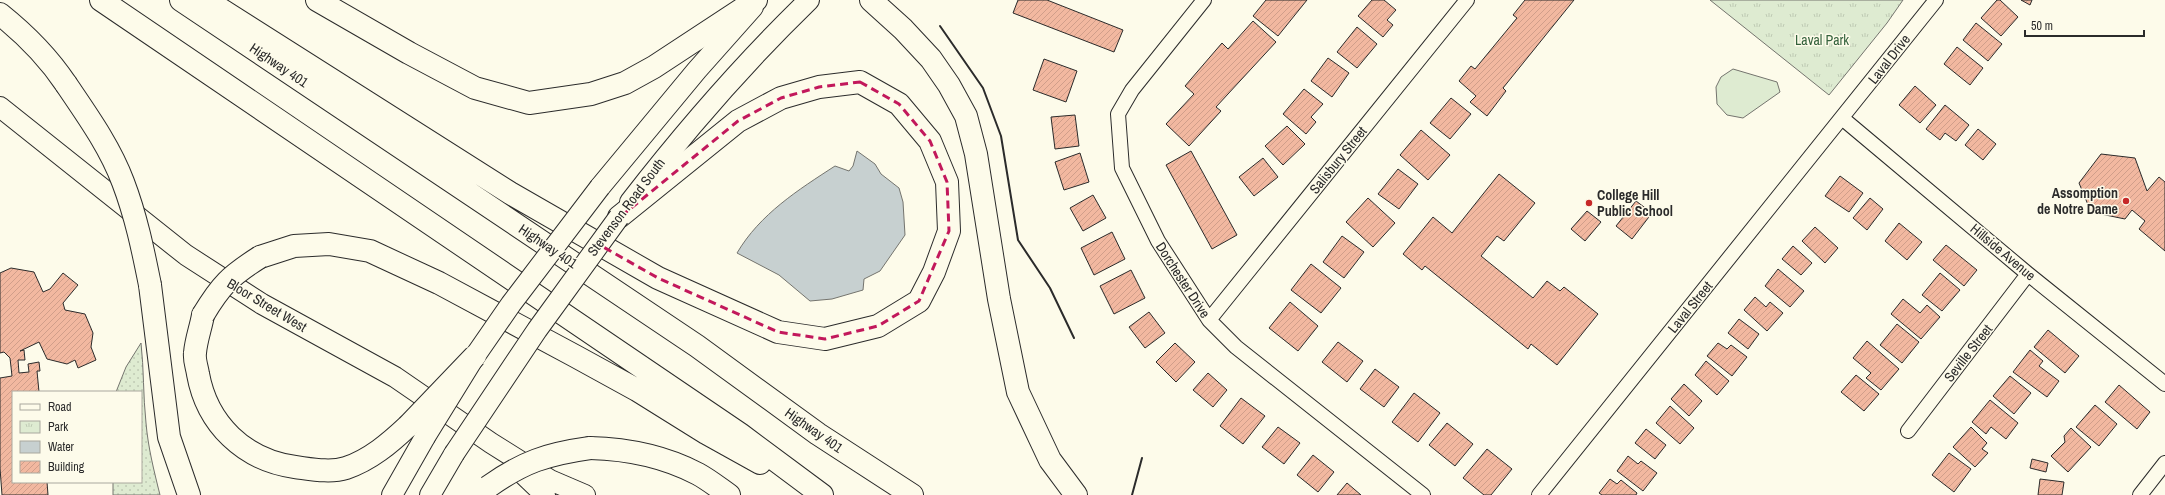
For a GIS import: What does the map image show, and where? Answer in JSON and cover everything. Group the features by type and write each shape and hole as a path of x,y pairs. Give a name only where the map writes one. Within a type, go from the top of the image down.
{"highway":[{"path":"101,0 740,434 822,495"},
{"name":"Highway 401","path":"181,0 697,346 818,434 912,495"},
{"path":"206,0 517,197 658,278 778,332 825,339 878,326 919,301 934,272 949,231 947,182 930,141 899,104 860,82 819,87 781,98 738,121 619,216"},
{"path":"317,0 475,88 529,103 591,94 625,83 654,67 756,0"},
{"path":"871,0 903,28 931,59 950,85 966,116 976,154 999,299 1018,392 1050,460 1076,495"},
{"path":"0,14 19,29 56,69 94,126 122,180 141,235 150,285 169,437 189,495"},
{"path":"475,356 417,431 391,442 368,459 345,469 318,470 279,465 249,453 220,426 201,392 195,354 203,315 220,288 238,270 260,257 294,246 329,244 370,251 439,283 575,356 636,390 706,433 816,495"},
{"path":"483,491 507,473 533,460 557,453 590,448 621,449 663,460 698,474 729,495"}],"main road":[{"path":"475,356 511,304 600,187 697,70 759,0"},
{"name":"Stevenson Road South","path":"430,495 454,454 537,330 619,216 671,149 712,100 766,42 809,0"},
{"name":"Bloor Street West","path":"0,107 186,255 262,304 395,377 491,443 548,487"},
{"path":"392,495 417,431"},
{"path":"548,487 567,495"},
{"path":"548,487 585,495"}],"street":[{"name":"Dorchester Drive","path":"1204,0 1132,90 1118,114 1122,168 1158,241 1209,320 1236,347 1423,495"},
{"name":"Salisbury Street","path":"1209,320 1467,0"},
{"name":"Laval Drive","path":"1842,118 1936,0"},
{"name":"Hillside Avenue","path":"1842,118 2028,274 2165,384"},
{"name":"Laval Street","path":"1539,495 1842,118"},
{"name":"Seville Street","path":"1908,431 2028,274"},
{"path":"2140,495 2165,463"}],"highlighted area":[{"path":"860,82 899,104 930,141 947,182 949,231 919,301 878,326 825,339 778,332 658,278 598,244 614,222 738,121 781,98 819,87"}],"green space":[{"name":"Laval Park","path":"1710,0 1903,0 1887,23 1829,95"},
{"path":"1733,69 1777,82 1780,92 1743,118 1727,115 1717,104 1716,87 1721,77"},
{"path":"141,343 147,432 160,495 113,495 113,483 142,483 142,391 116,391 126,367"}],"water":[{"path":"857,151 875,164 881,174 899,188 903,202 905,235 880,271 864,279 863,290 832,299 810,301 779,275 737,253 746,239 768,215 807,184 835,166 849,171 853,166"}],"building":[{"path":"1018,0 1047,0 1123,30 1114,52 1013,13"},
{"path":"1266,0 1307,0 1278,36 1253,16"},
{"path":"1372,0 1384,0 1396,10 1387,20 1393,25 1383,37 1358,16"},
{"path":"1525,0 1574,0 1503,88 1506,91 1487,116 1470,102 1476,96 1459,81 1471,66 1475,69 1517,18 1513,15"},
{"path":"1997,0 2000,0 2018,17 2001,36 1981,18"},
{"path":"2021,0 2032,0 2030,5"},
{"path":"1253,21 1276,42 1216,107 1221,111 1189,146 1166,124 1194,94 1185,86 1222,43 1228,49"},
{"path":"1976,23 2002,44 1988,61 1963,40"},
{"path":"1357,27 1377,44 1357,68 1337,52"},
{"path":"1957,47 1983,68 1970,85 1944,64"},
{"path":"1328,58 1349,73 1332,97 1311,81"},
{"path":"1044,59 1077,71 1066,102 1033,90"},
{"path":"1915,86 1936,105 1920,123 1899,105"},
{"path":"1304,89 1323,104 1311,117 1316,122 1306,134 1283,114"},
{"path":"1451,98 1471,114 1450,139 1430,123"},
{"path":"1945,105 1969,125 1956,141 1945,133 1940,140 1926,129"},
{"path":"1075,115 1079,146 1055,149 1051,117"},
{"path":"1287,126 1305,144 1283,165 1265,146"},
{"path":"1978,129 1996,144 1983,160 1965,145"},
{"path":"1421,130 1450,155 1428,180 1400,155"},
{"path":"1191,151 1237,235 1212,249 1166,165"},
{"path":"1080,153 1089,182 1064,190 1055,162"},
{"name":"Assomption de Notre Dame","path":"2101,154 2135,158 2147,191 2159,177 2165,182 2165,251 2139,229 2145,221 2132,210 2125,219 2091,212 2079,183"},
{"path":"1263,158 1278,177 1254,196 1239,177"},
{"path":"1398,169 1418,184 1399,209 1378,194"},
{"path":"1499,174 1535,203 1504,241 1497,236 1481,256 1533,298 1547,281 1560,291 1564,287 1598,314 1557,365 1531,344 1528,349 1425,266 1422,270 1403,254 1433,217 1452,233"},
{"path":"1840,176 1863,193 1849,212 1825,196"},
{"path":"1093,195 1106,218 1083,231 1070,208"},
{"path":"1368,198 1395,223 1373,247 1346,222"},
{"path":"1870,198 1883,209 1867,230 1853,218"},
{"path":"1636,201 1652,213 1632,239 1616,226"},
{"path":"1587,211 1601,222 1585,241 1571,229"},
{"path":"1899,223 1922,242 1907,260 1885,241"},
{"path":"1815,227 1838,248 1825,263 1802,241"},
{"path":"1112,232 1125,259 1094,275 1081,248"},
{"path":"1342,236 1364,252 1344,278 1323,262"},
{"path":"1946,245 1977,270 1964,286 1933,260"},
{"path":"1793,246 1812,263 1801,275 1782,259"},
{"path":"1311,264 1341,288 1321,313 1291,290"},
{"path":"11,268 34,272 43,292 50,289 63,273 78,285 63,303 65,310 85,314 93,333 91,347 96,360 78,368 75,360 67,364 47,359 39,342 20,351 24,350 25,360 18,360 19,373 29,372 28,364 39,362 40,371 37,371 39,391 12,391 12,483 47,483 48,495 2,495 0,468 0,378 12,376 10,358 4,352 0,353 0,273"},
{"path":"1778,269 1804,291 1790,307 1765,286"},
{"path":"1131,270 1145,298 1114,314 1100,286"},
{"path":"1940,273 1960,290 1942,311 1922,295"},
{"path":"1755,297 1766,307 1770,302 1783,313 1767,331 1744,310"},
{"path":"1903,299 1920,313 1927,305 1940,317 1921,339 1891,314"},
{"path":"1290,302 1318,326 1298,351 1269,328"},
{"path":"1149,312 1165,333 1145,348 1129,327"},
{"path":"1739,319 1759,334 1748,349 1728,333"},
{"path":"1897,324 1919,342 1902,363 1880,345"},
{"path":"2048,330 2079,356 2065,373 2034,347"},
{"path":"1867,341 1899,369 1881,390 1866,378 1871,373 1853,358"},
{"path":"1338,342 1363,361 1347,382 1322,362"},
{"path":"1175,343 1195,362 1176,382 1156,362"},
{"path":"1718,343 1727,349 1731,345 1747,357 1732,376 1707,356"},
{"path":"2030,350 2043,361 2039,366 2059,381 2047,397 2013,372"},
{"path":"1706,361 1729,381 1717,395 1695,375"},
{"path":"1375,369 1399,387 1384,407 1360,389"},
{"path":"1208,373 1227,390 1213,407 1193,390"},
{"path":"1856,375 1879,394 1864,411 1841,392"},
{"path":"2010,376 2031,393 2014,414 1993,396"},
{"path":"1684,384 1702,401 1689,416 1671,399"},
{"path":"2119,385 2150,412 2137,429 2105,402"},
{"path":"1414,393 1440,413 1418,442 1392,422"},
{"path":"1241,398 1265,416 1243,444 1220,426"},
{"path":"1990,400 2018,423 2006,439 1991,427 1986,434 1972,422"},
{"path":"2095,405 2117,424 2099,446 2076,427"},
{"path":"1670,406 1694,428 1680,444 1656,423"},
{"path":"1447,423 1473,444 1455,466 1429,445"},
{"path":"1278,427 1300,443 1284,464 1262,447"},
{"path":"1971,427 1987,443 1982,449 1988,453 1975,467 1953,447"},
{"path":"2071,428 2091,447 2068,472 2051,456 2065,442 2064,436"},
{"path":"1646,429 1666,445 1655,459 1635,443"},
{"path":"1487,449 1512,469 1491,495 1484,495 1463,478"},
{"path":"1949,453 1971,469 1954,492 1932,475"},
{"path":"1313,455 1334,472 1318,492 1297,475"},
{"path":"1628,456 1638,464 1641,461 1657,473 1643,491 1617,471"},
{"path":"2032,459 2048,463 2046,472 2030,468"},
{"path":"1610,479 1617,484 1621,480 1637,493 1636,495 1602,495 1599,493"},
{"path":"2040,479 2064,482 2062,495 2038,495"},
{"path":"1347,483 1361,495 1337,495"}],"wall":[{"path":"940,26 983,88 1001,136 1018,240 1050,288 1074,338"},
{"path":"1132,495 1142,458"}],"place":[{"name":"Assomption de Notre Dame","path":"2126,201"},
{"name":"College Hill Public School","path":"1589,203"}]}
